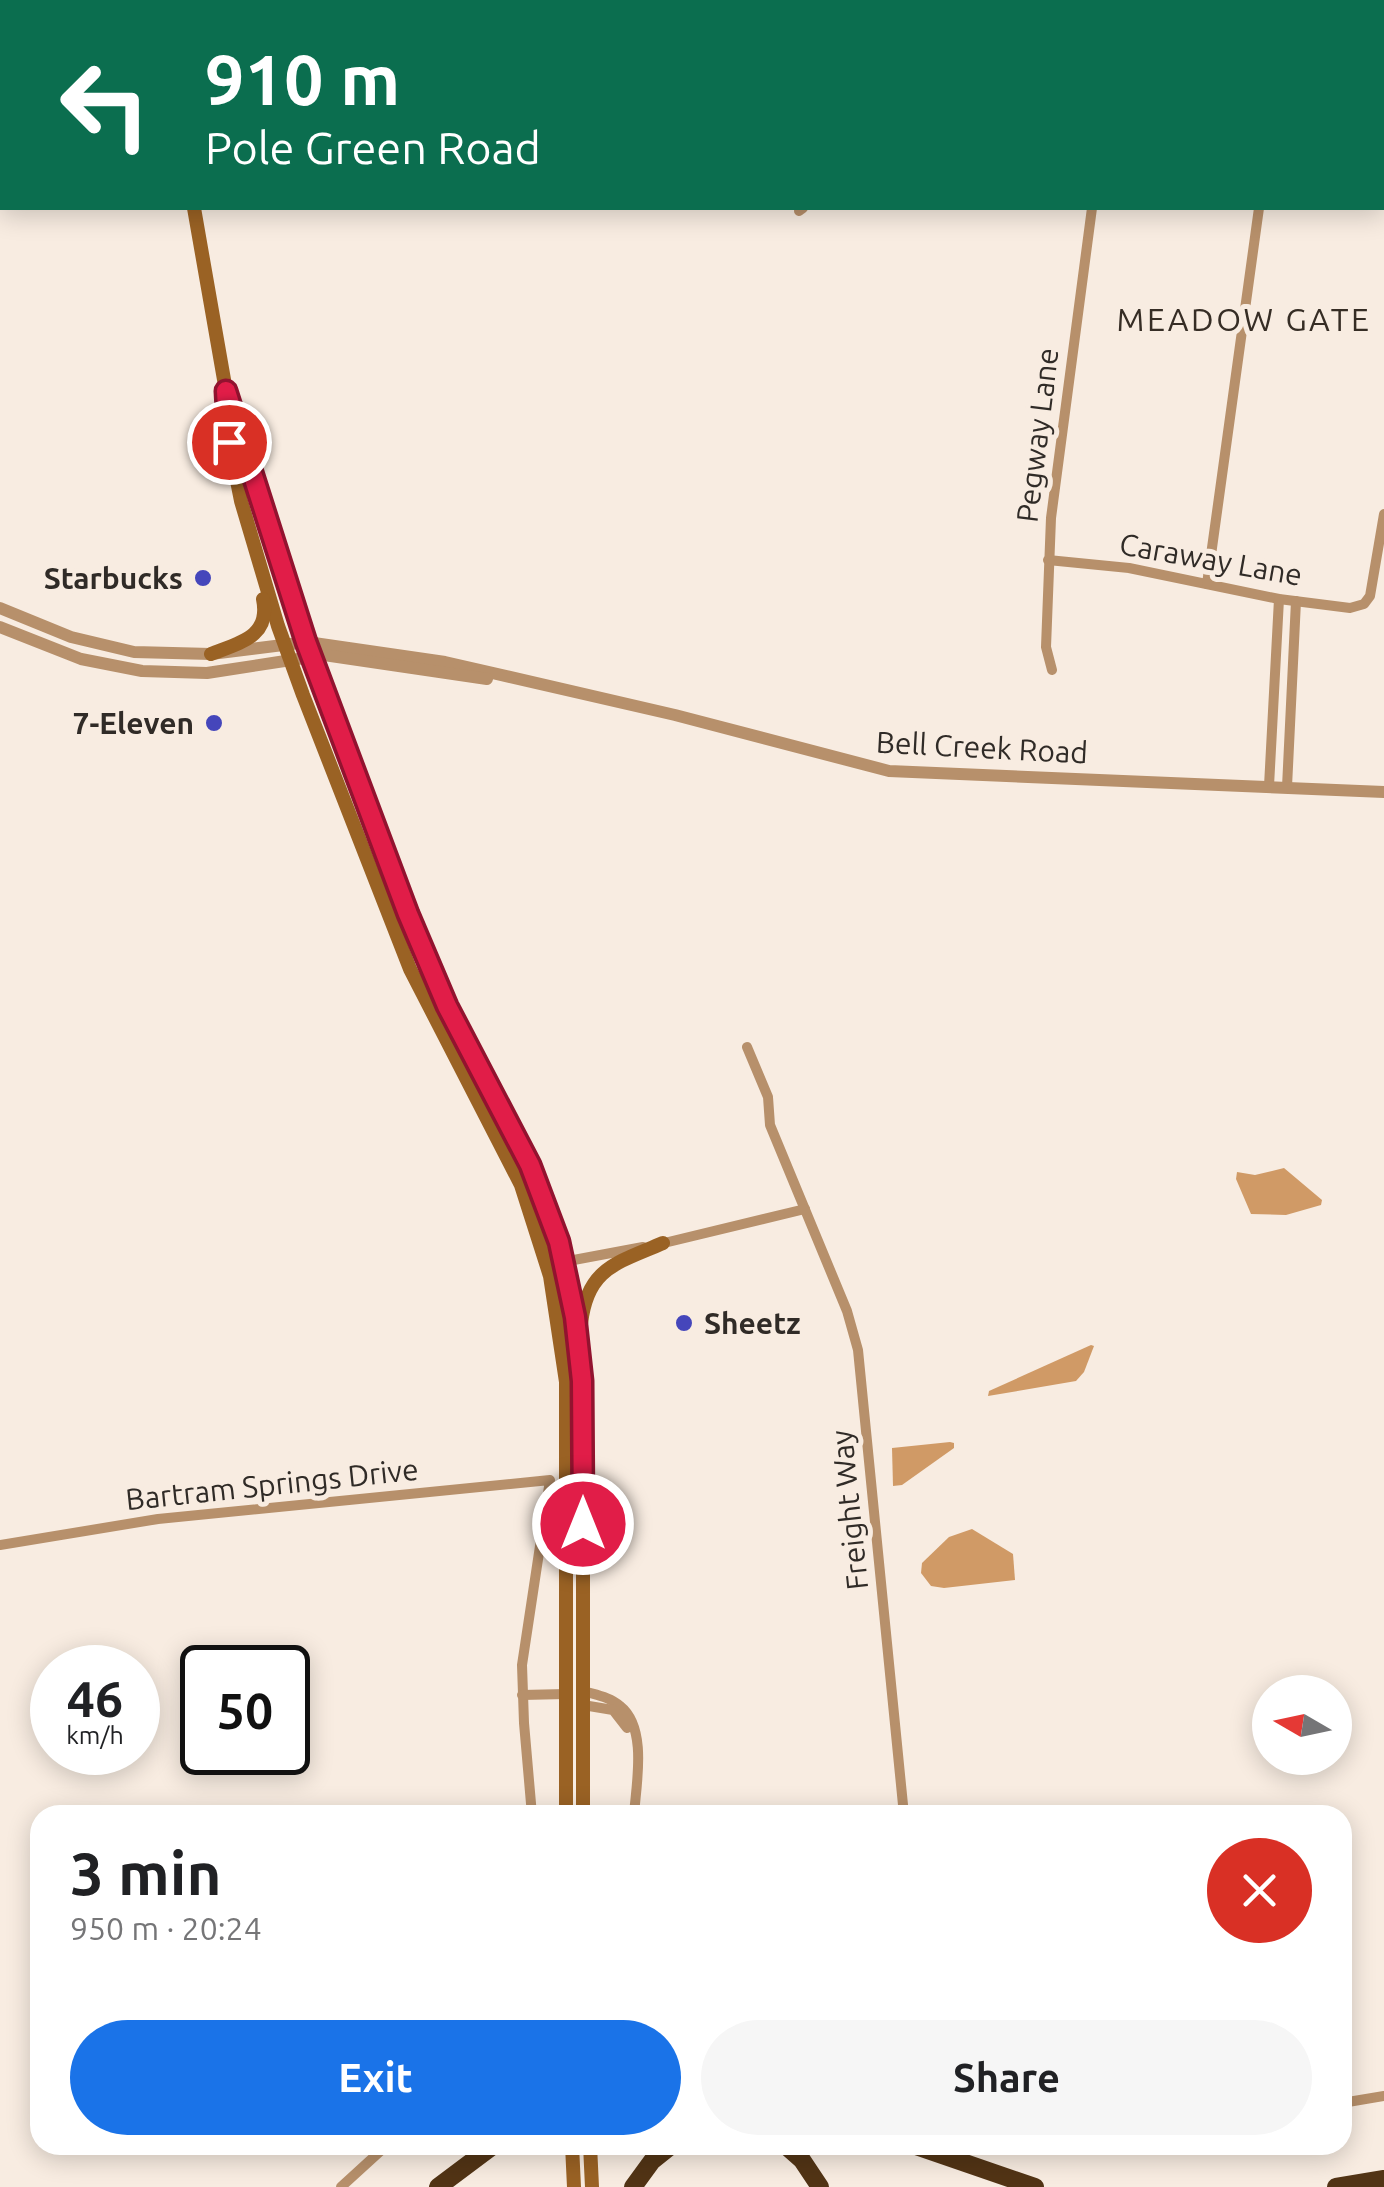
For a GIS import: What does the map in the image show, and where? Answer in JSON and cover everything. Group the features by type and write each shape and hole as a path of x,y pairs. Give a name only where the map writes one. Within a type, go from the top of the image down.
{"highway":[{"path":"438,2187 481,2155"},
{"path":"633,2187 660,2155"},
{"path":"796,2155 820,2187"},
{"path":"942,2155 1035,2187"},
{"path":"1336,2187 1384,2179"}],"main road":[{"path":"194,210 226,391 309,649 428,962 530,1165 564,1262 580,1350 583,1414 583,1805"},
{"path":"211,654 253,637 264,619 263,600 247,550 226,426 226,391"},
{"path":"241,502 284,643 395,932 431,1014 514,1170 547,1266 560,1325 566,1382 566,1805"},
{"path":"580,1350 584,1305 594,1281 613,1264 663,1243"},
{"path":"566,1694 574,1684 576,1637 583,1611"},
{"path":"566,1694 583,1704"},
{"path":"572,2155 574,2187"},
{"path":"590,2155 592,2187"}],"street":[{"name":"Pegway Lane","path":"1052,670 1046,647 1048,560 1092,210"},
{"path":"1207,584 1259,210"},
{"name":"Caraway Lane","path":"1048,560 1129,568 1279,599 1350,608 1364,604 1374,581 1384,514"},
{"path":"1270,786 1279,599"},
{"path":"1286,787 1296,601"},
{"name":"Bell Creek Road","path":"0,608 118,649 166,655 211,654 284,643 350,657 528,682 675,715 888,771 1384,792"},
{"name":"Bell Creek Road","path":"0,627 81,659 142,671 207,673 291,660 309,649"},
{"name":"Freight Way","path":"748,1047 768,1097 770,1125 847,1312 858,1350 903,1805"},
{"path":"547,1266 805,1209"},
{"name":"Bartram Springs Drive","path":"0,1545 158,1519 550,1480 524,1645 522,1695"},
{"path":"531,1805 522,1695 566,1694"},
{"path":"583,1704 613,1710 628,1728 632,1805"},
{"path":"1352,2101 1384,2096"},
{"path":"341,2187 376,2155"}],"shaded area":[{"path":"1284,1168 1322,1200 1321,1205 1286,1215 1251,1214 1236,1179 1237,1172 1255,1175"},
{"path":"1094,1346 1084,1372 1076,1381 988,1396 989,1391"},
{"path":"950,1442 954,1448 902,1485 893,1486 892,1448"},
{"path":"972,1529 1013,1554 1015,1580 931,1586 921,1573 922,1563 949,1537"}],"place":[{"name":"Starbucks","path":"203,578"},
{"name":"7-Eleven","path":"214,723"},
{"name":"Sheetz","path":"684,1323"}],"district":[{"name":"MEADOW GATE","path":"1244,319"}],"route":[{"path":"229,442 226,391 306,642 408,914 447,1006 530,1165 559,1242 580,1350 583,1524"}]}
